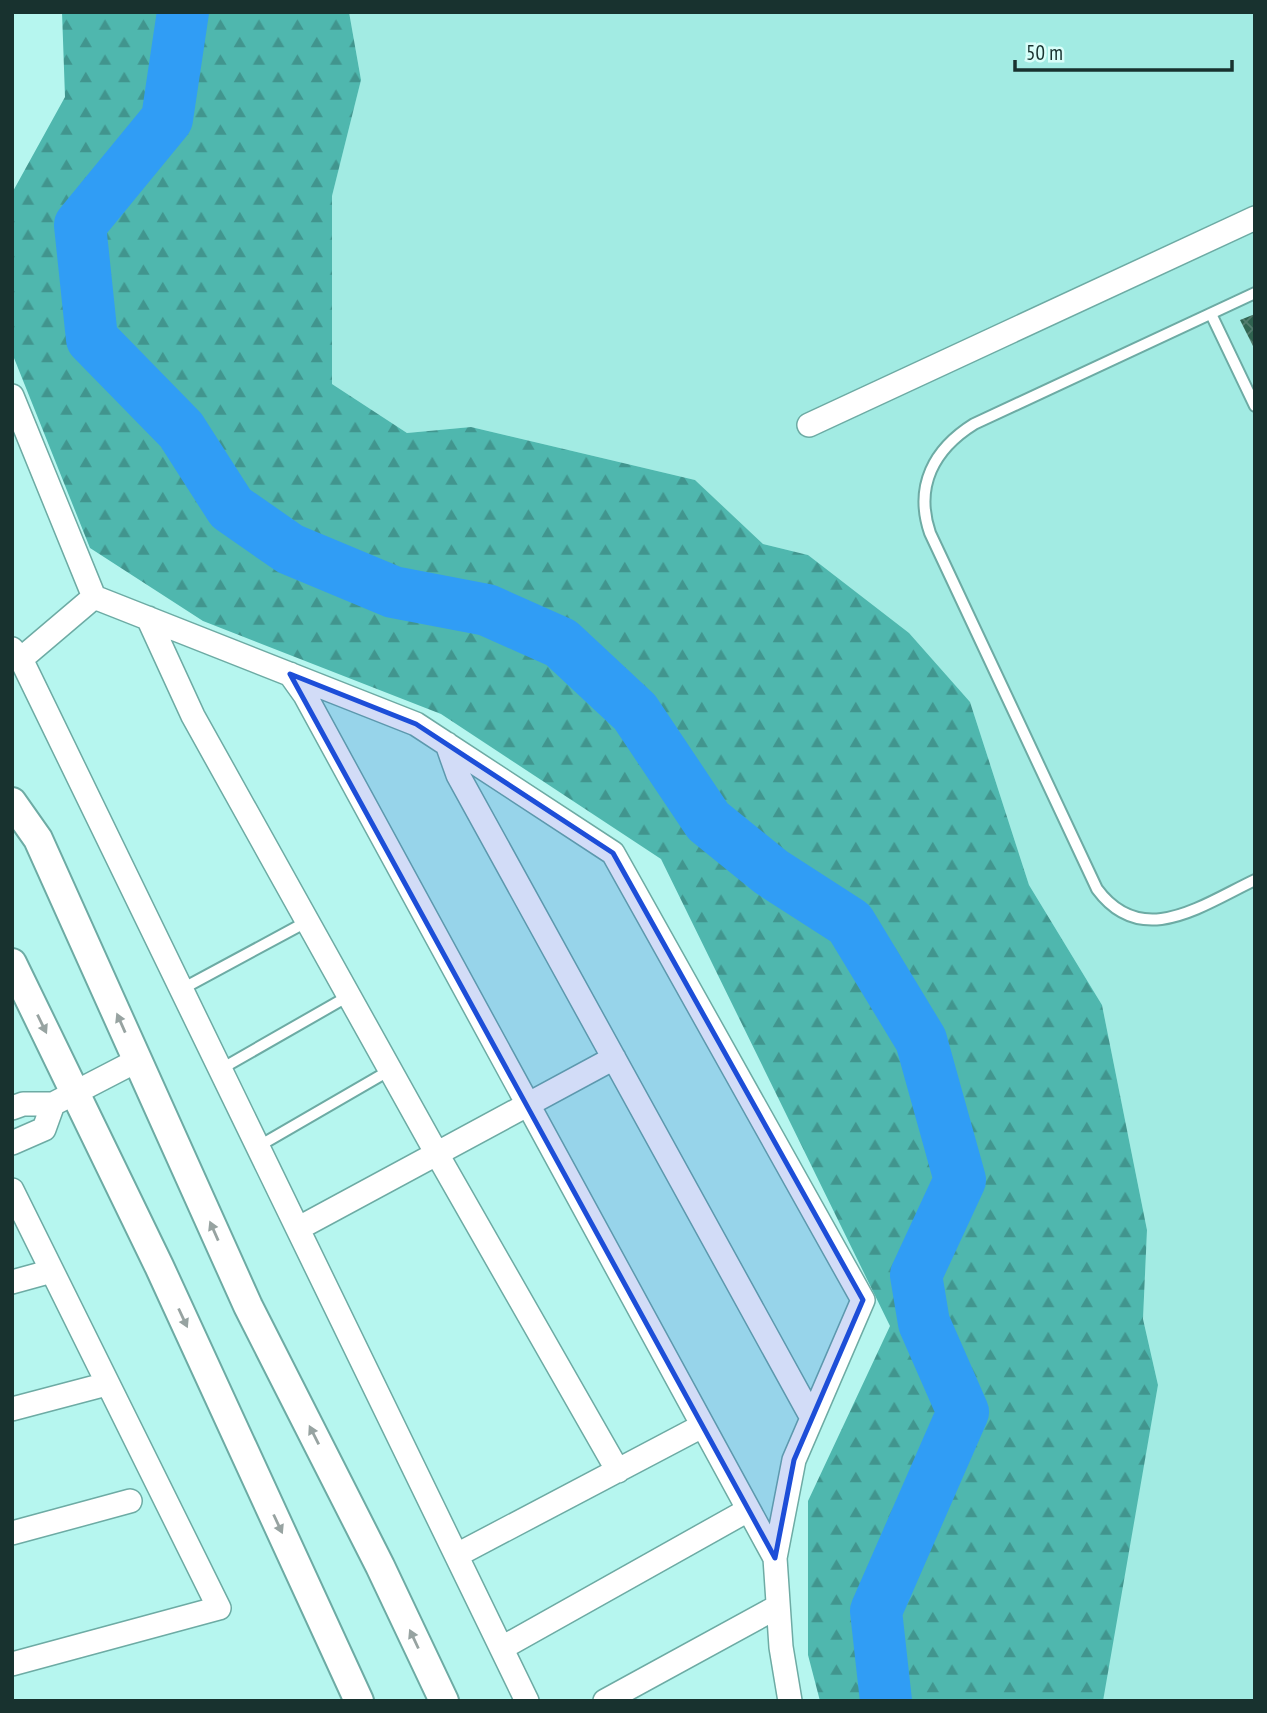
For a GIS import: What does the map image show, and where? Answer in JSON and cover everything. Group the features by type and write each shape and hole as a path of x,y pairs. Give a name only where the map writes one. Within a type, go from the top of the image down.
{"street":[{"path":"809,425 1255,218"},
{"path":"12,396 94,597 416,724 613,853 863,1300 794,1460 775,1558 780,1647 790,1701"},
{"path":"94,597 17,654 299,1228 527,1701"},
{"path":"148,618 194,716 437,1154 618,1471"},
{"path":"290,674 305,695 775,1558"},
{"path":"447,744 457,775 812,1418"},
{"path":"12,802 38,839 248,1306 380,1566 443,1701"},
{"path":"12,963 64,1098 159,1266 359,1701"},
{"path":"299,1228 614,1058"},
{"path":"12,1108 64,1098 138,1060"},
{"path":"12,1143 44,1129 64,1098"},
{"path":"12,1190 219,1608 12,1664"},
{"path":"12,1282 52,1271"},
{"path":"12,1409 103,1385"},
{"path":"457,1555 702,1426"},
{"path":"12,1533 130,1501"},
{"path":"502,1648 748,1510"},
{"path":"605,1701 778,1608"}],"lane":[{"path":"1255,293 960,433 948,443 934,463 926,487 925,510 936,545 1097,889 1112,907 1131,918 1156,920 1181,914 1255,880"},
{"path":"1211,314 1255,406"},
{"path":"182,989 308,921"},
{"path":"221,1069 345,998"},
{"path":"259,1146 385,1073"}],"highlighted area":[{"path":"290,674 416,724 613,853 863,1300 794,1460 775,1558"}],"shaded area":[{"path":"349,12 1255,12 1255,1701 1102,1700 1158,1385 1143,1319 1147,1230 1102,1005 1029,885 970,702 808,555 763,544 695,480 471,427 407,433 332,384 332,196 361,80"}],"green space":[{"path":"62,12 349,12 361,80 332,196 332,384 407,433 471,427 695,480 763,544 808,555 909,633 970,702 1029,885 1102,1005 1147,1230 1143,1319 1158,1385 1103,1701 820,1701 808,1655 808,1501 890,1326 661,859 441,714 203,621 90,548 12,353 12,193 65,97"}],"building":[{"path":"1255,314 1255,350 1240,320"}],"waterway":[{"path":"183,12 167,119 80,225 92,339 181,430 231,508 290,549 393,592 487,610 561,643 635,712 708,821 771,872 850,923 921,1040 960,1180 916,1275 924,1323 963,1412 876,1611 886,1701"}]}
